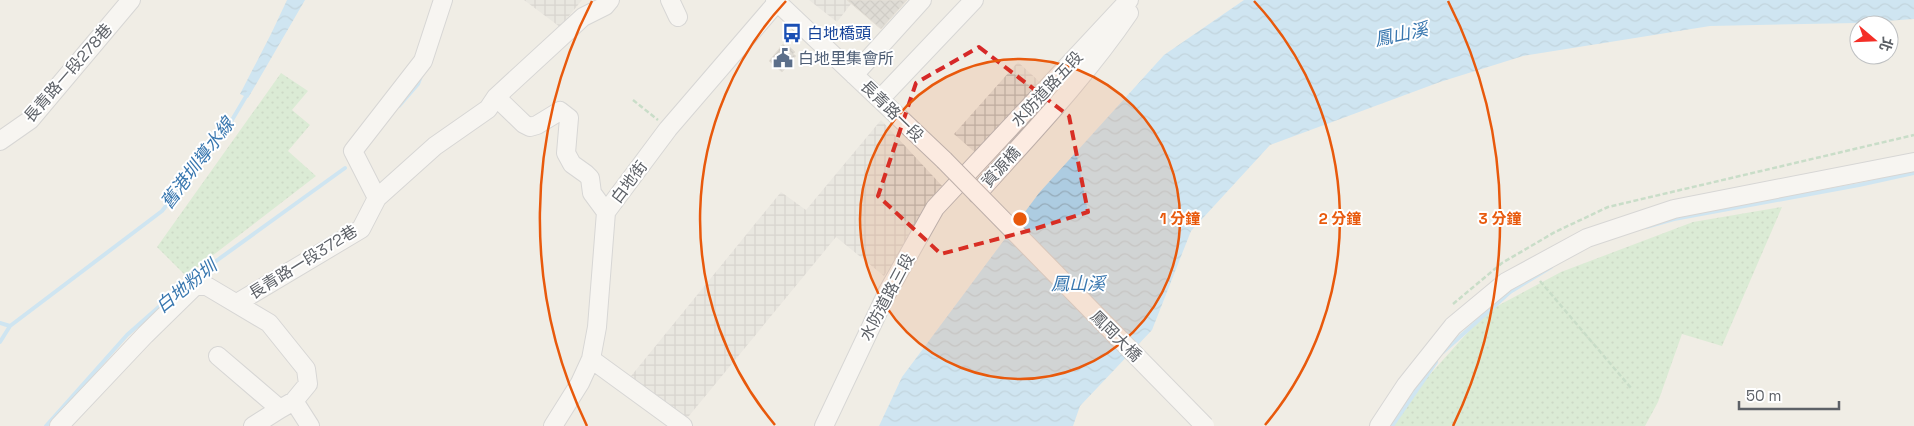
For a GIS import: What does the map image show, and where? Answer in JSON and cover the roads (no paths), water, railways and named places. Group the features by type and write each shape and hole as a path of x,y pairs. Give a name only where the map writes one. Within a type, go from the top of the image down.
{"street":[{"name":"長青路一段278巷","path":"0,141 30,120 131,0"},
{"path":"377,198 353,151 422,62 443,0"},
{"name":"長青路一段372巷","path":"59,426 145,335 194,287 205,285 237,303 352,235 360,228 377,198 435,146 488,109 496,97 583,17 605,6 610,0"},
{"path":"670,0 678,17"},
{"path":"854,75 922,0"},
{"path":"880,99 974,0"},
{"name":"水防道路五段","path":"964,177 1129,0"},
{"name":"資源橋","path":"977,194 1055,106 1115,33 1138,0"},
{"name":"長青路一段","path":"777,1 944,160"},
{"name":"白地街","path":"553,426 580,383 591,359 597,327 606,212 668,130 777,1"},
{"path":"496,97 524,124 530,127 537,125 560,111 565,113 569,118 566,153 572,164 590,178 592,193 606,212"},
{"name":"鳳岡大橋","path":"944,160 1205,426"},
{"path":"1379,426 1406,385 1453,326 1506,282 1587,238 1674,209 1914,162"},
{"name":"水防道路三段","path":"824,426 883,302 935,208 964,177"},
{"path":"237,303 269,323 306,369 308,384 287,405 252,426"},
{"path":"218,356 287,405 310,426"},
{"path":"591,359 683,426"}],"water":[{"path":"287,0 305,0 248,98 240,94"},
{"name":"鳳山溪","path":"1244,0 1914,0 1914,19 1899,20 1899,15 1849,15 1849,23 1710,26 1523,56 1440,82 1270,145 1191,231 1152,330 1080,406 1073,426 879,426 902,377 1039,193 1164,55"}],"waterway":[{"name":"白地粉圳","path":"399,106 418,84 421,76"},
{"name":"舊港圳導水線","path":"0,342 10,326 162,211 229,125 248,93"},
{"name":"白地粉圳","path":"46,426 127,335 187,282 345,168"},
{"path":"1646,227 1674,219 1914,173"},
{"path":"1443,352 1510,292 1551,267"},
{"path":"0,323 10,326"},
{"path":"1392,426 1436,362"}],"place":[{"name":"白地橋頭","path":"792,33"},
{"name":"白地里集會所","path":"783,58"}]}
